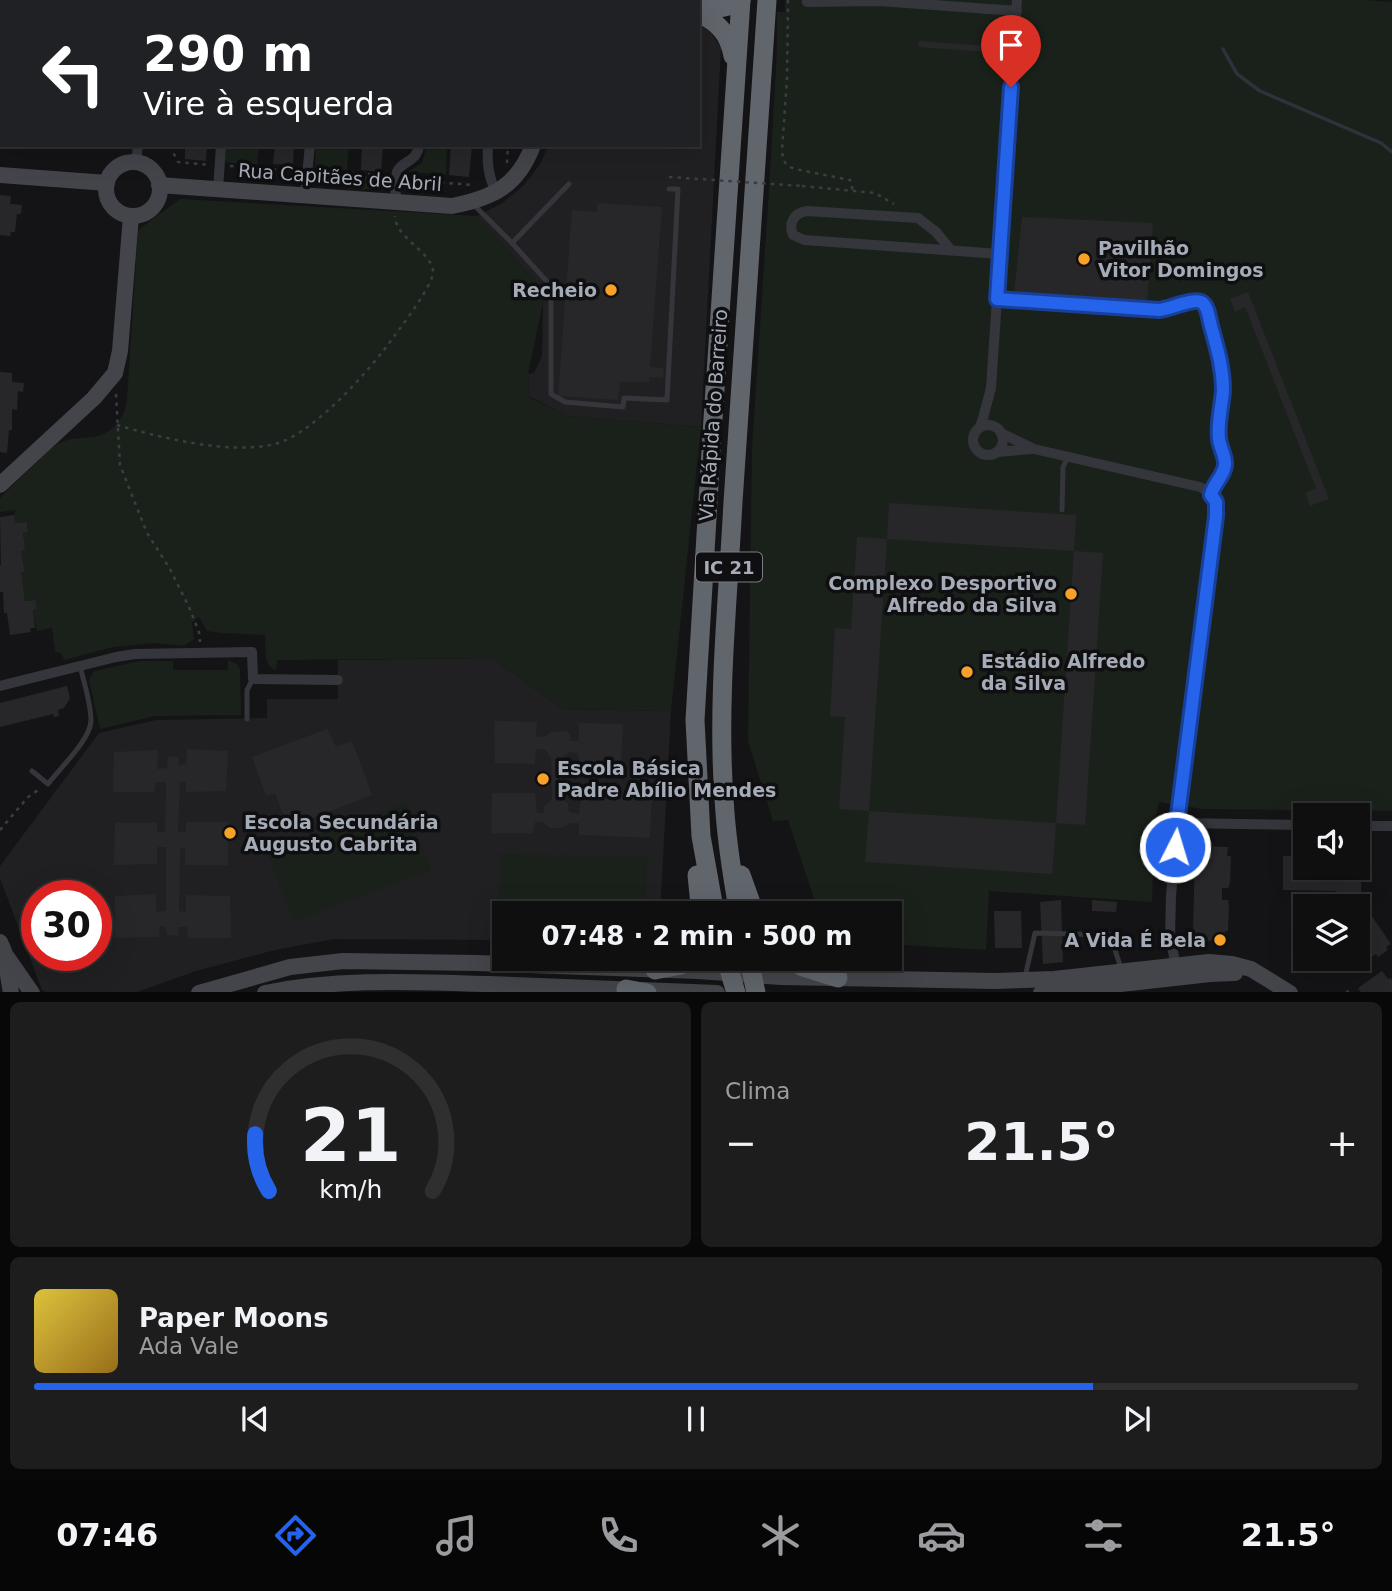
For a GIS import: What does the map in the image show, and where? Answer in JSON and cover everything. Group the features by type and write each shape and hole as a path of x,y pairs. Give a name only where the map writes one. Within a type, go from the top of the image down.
{"highway":[{"name":"Via Rápida do Barreiro","path":"713,901 701,836 695,720 741,0"},
{"path":"700,11 733,6 741,0"},
{"name":"Via Rápida do Barreiro","path":"737,901 723,797 724,653 767,0"},
{"path":"700,12 718,25 724,34 731,46 736,69"},
{"path":"699,901 697,881 701,836"},
{"path":"727,839 750,901"},
{"path":"816,971 838,978"},
{"path":"626,989 647,992"}],"main road":[{"name":"Rua Capitães de Abril","path":"159,185 452,206 484,198 493,186 511,182 521,170 532,147"},
{"path":"136,163 149,168 158,178 159,192 155,205 144,213 131,216 123,214 111,205 107,183 118,167 136,163"},
{"path":"0,175 107,183"},
{"path":"0,484 94,398 115,373 120,351 131,216"},
{"path":"2,946 11,992"},
{"path":"2,946 32,992"},
{"path":"199,992 290,967 343,961 492,963"},
{"path":"1041,992 1110,985 1209,962 1251,969 1290,992"},
{"path":"670,971 903,980 1024,980 1123,971 1177,971"},
{"path":"265,992 295,986 405,981 487,988 717,992"}],"street":[{"path":"807,2 878,1 1017,6 991,388 984,418 974,434 973,444 983,454 988,455 1034,449"},
{"path":"136,163 138,147"},
{"path":"218,190 221,147"},
{"path":"305,196 310,147"},
{"path":"396,202 397,171 414,158 419,147"},
{"path":"488,147 487,166 493,186"},
{"path":"951,250 936,232 918,218 807,211 799,212 793,218 793,235 804,240 1000,254"},
{"path":"991,388 995,420 1003,443 997,452"},
{"path":"980,427 989,425 1034,449 1196,486 1204,489 1216,502 1177,823 1170,937 1177,971"},
{"path":"0,686 135,654 252,652 253,679 338,680"},
{"path":"1177,823 1293,825"},
{"path":"1370,826 1392,826"}],"lane":[{"path":"512,243 569,184"},
{"path":"470,202 551,286 551,394 565,402 624,407 624,398 667,400 678,189 669,189"},
{"path":"997,299 1159,310 1192,301 1204,303 1219,349 1223,378 1219,439 1226,463 1211,495"},
{"path":"1062,510 1063,467 1068,457"},
{"path":"32,771 48,784 86,736 91,723 80,666"},
{"path":"247,719 247,690 253,679"},
{"path":"1024,980 1035,933 1110,934 1123,971 1120,979 1110,985"},
{"path":"487,988 488,963"}],"path":[{"path":"788,0 783,161 795,169 850,180 852,191"},
{"path":"176,147 174,154 178,162 384,175 396,179 493,186 507,165 508,147"},
{"path":"669,177 875,193 918,218"},
{"path":"117,425 187,441 254,448 278,443 302,432 353,386 380,357 432,278 431,265 396,225 396,202"},
{"path":"115,373 120,465 147,533 190,607 199,632 200,653"},
{"path":"0,830 28,797 48,784"},
{"path":"1346,992 1350,990"}],"shaded area":[{"name":"Complexo Desportivo Alfredo da Silva","path":"785,0 1392,2 1392,811 1370,811 1370,803 1293,803 1293,810 1203,809 1159,802 1155,820 1152,902 989,891 986,950 902,945 902,901 815,901 788,820 773,821 748,741 752,448 769,190 777,12 785,12"},
{"path":"700,25 712,34 721,48 701,427 567,416 529,396 528,374 534,373 542,356 543,302 536,282 477,216 501,204 523,186 541,163 547,147 700,147"},
{"path":"226,147 259,147 257,165 224,162"},
{"path":"316,147 349,147 347,170 315,168"},
{"path":"427,147 447,147 446,175 408,172 422,163"},
{"path":"345,175 386,177 386,190 344,188"},
{"path":"180,199 477,216 536,282 543,302 528,374 529,397 567,416 701,427 671,711 563,709 492,658 277,660 276,670 267,660 265,635 207,631 199,617 192,623 194,639 184,646 155,643 113,647 64,660 62,654 55,651 52,628 37,631 33,610 37,609 36,600 25,601 21,572 25,571 21,551 25,550 23,532 28,532 27,522 15,523 16,510 0,512 0,498 56,445 70,439 100,435 112,429 121,419 127,399 138,230"},
{"path":"492,658 563,709 671,711 661,901 492,901 492,940 334,939 275,950 196,971 137,992 42,990 35,971 112,971 112,880 21,880 21,934 0,878 0,866 99,733 156,720 267,718 267,699 338,699 338,660"},
{"path":"228,660 237,664 240,669 241,715 155,716 100,729 89,680 94,671 140,661 173,661 173,670 228,670"},
{"path":"406,803 431,870 293,922 267,854"},
{"path":"500,854 647,857 646,901 499,901"}],"building":[{"path":"919,41 988,46 987,52 918,47"},
{"path":"185,147 207,147 206,161 185,159"},
{"path":"275,147 294,147 293,165 273,164"},
{"path":"362,147 383,147 381,172 361,170"},
{"path":"451,147 472,147 469,177 449,175"},
{"path":"0,195 11,196 10,204 22,205 21,214 17,214 15,232 11,232 10,236 0,235"},
{"name":"Recheio","path":"597,203 662,207 650,367 664,368 663,378 649,377 649,382 620,382 618,400 558,396 572,210 597,212"},
{"name":"Pavilhão Vitor Domingos","path":"1022,217 1153,223 1147,305 1014,296"},
{"path":"1248,292 1329,499 1310,506 1305,493 1316,488 1245,307 1235,312 1230,299"},
{"path":"0,372 12,373 12,382 24,383 23,392 18,391 17,410 12,409 12,430 9,430 7,453 0,452"},
{"path":"889,503 1076,515 1074,551 887,539"},
{"path":"14,515 15,523 27,522 28,532 23,532 25,550 21,551 25,572 21,572 25,601 36,600 37,609 33,610 35,628 30,628 31,632 10,635 7,613 4,613 3,592 0,592 0,517"},
{"path":"857,537 887,539 869,811 839,809 845,717 830,716 835,628 851,629"},
{"path":"1074,551 1103,553 1085,825 1056,823"},
{"path":"67,686 70,698 64,708 58,710 59,716 54,717 53,714 0,727 0,703"},
{"path":"494,721 537,722 536,737 566,731 571,736 570,741 579,741 579,723 623,724 621,766 579,765 578,753 570,752 564,756 563,799 568,803 569,812 579,814 581,793 652,795 650,838 579,835 579,823 550,828 543,822 535,822 533,833 491,833 492,793 535,793 537,813 544,813 544,806 552,800 551,757 545,750 536,749 535,764 495,763"},
{"path":"327,729 336,747 352,741 372,795 288,828 275,793 266,796 252,757"},
{"path":"187,749 228,751 226,791 186,792 186,782 180,782 178,832 186,832 186,822 228,822 228,865 185,865 185,848 180,849 179,911 186,912 186,895 230,896 231,938 188,938 187,927 179,927 178,936 167,935 166,927 160,926 159,937 115,938 115,896 156,894 156,912 166,911 166,847 157,847 157,864 114,865 115,823 157,823 157,832 165,832 166,782 156,782 154,792 113,792 114,752 158,750 157,769 167,768 168,756 179,757 178,766 186,764"},
{"path":"869,811 1056,823 1052,874 865,862"},
{"path":"1198,846 1228,847 1227,856 1231,856 1230,883 1228,888 1222,888 1222,900 1228,900 1229,905 1228,931 1225,931 1224,941 1195,940 1195,855 1198,855"},
{"path":"1283,856 1293,856 1293,880 1361,880 1361,894 1283,890"},
{"path":"1061,900 1063,962 1043,964 1040,902"},
{"path":"1092,900 1117,902 1116,912 1092,911"},
{"path":"994,911 1021,911 1022,948 995,948"},
{"path":"1370,916 1391,944 1386,947 1388,950 1378,957 1376,954 1370,956"},
{"path":"1382,971 1392,980 1392,992 1360,992 1358,988"}],"waterway":[{"path":"1223,49 1237,74 1260,91 1381,143 1392,152"}],"place":[{"name":"Pavilhão Vitor Domingos","path":"1084,259"},
{"name":"Recheio","path":"611,290"},
{"name":"Complexo Desportivo Alfredo da Silva","path":"1071,594"},
{"name":"Estádio Alfredo da Silva","path":"967,672"},
{"name":"Escola Básica Padre Abílio Mendes","path":"543,779"},
{"name":"Escola Secundária Augusto Cabrita","path":"230,833"},
{"name":"A Vida É Bela","path":"1220,940"}],"route":[{"path":"1011,87 997,299 1159,310 1199,301 1204,303 1207,310 1219,349 1223,394 1219,439 1226,463 1211,495 1217,506 1216,516 1175,847"}]}
